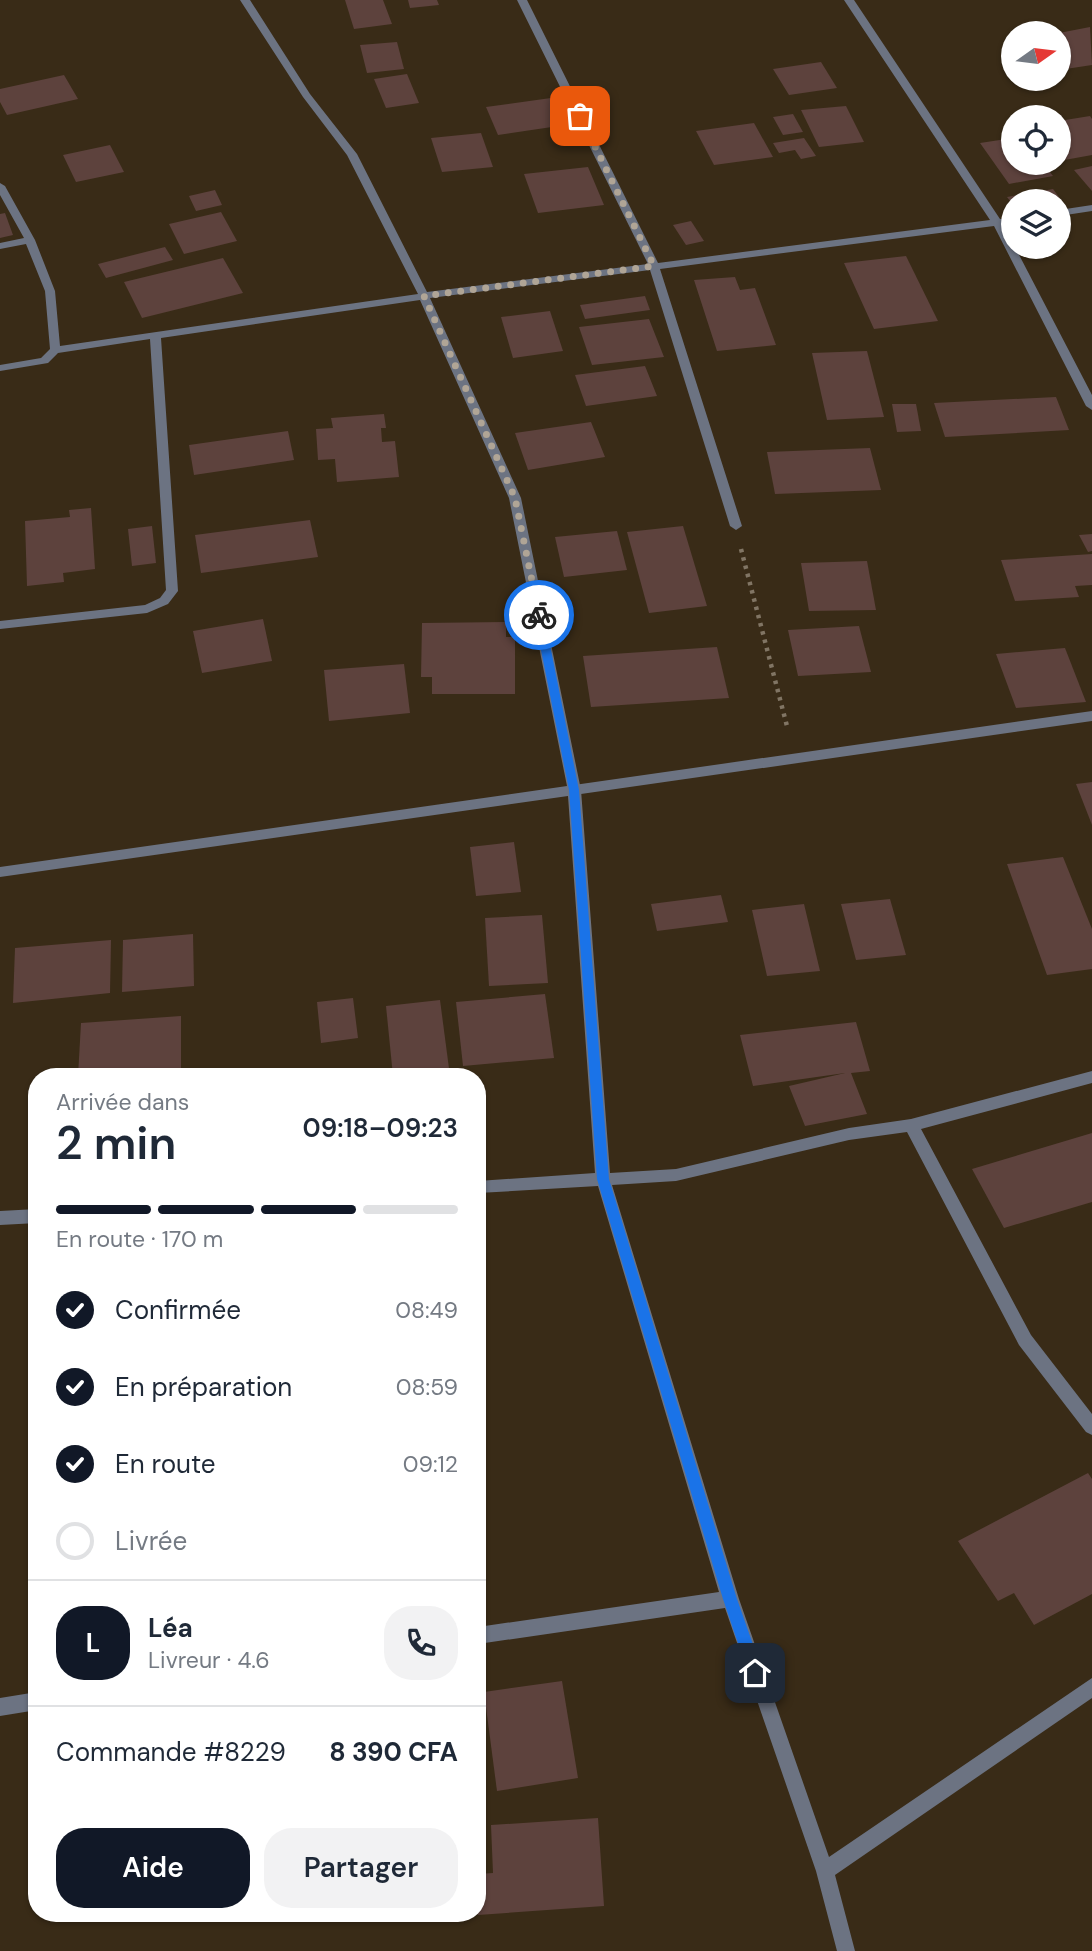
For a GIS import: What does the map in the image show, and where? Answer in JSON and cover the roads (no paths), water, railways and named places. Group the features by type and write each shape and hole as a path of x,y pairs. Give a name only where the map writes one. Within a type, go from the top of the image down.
{"street":[{"path":"245,0 306,95 352,154 424,296 515,498 574,790 603,1179 730,1599 825,1871 846,1951"},
{"path":"522,0 654,266 736,526"},
{"path":"849,0 997,222 1092,406"},
{"path":"0,186 30,240 50,291 55,350"},
{"path":"1071,211 1092,208"},
{"path":"0,368 44,361 55,350 155,335 424,296 1001,222"},
{"path":"0,246 30,240"},
{"path":"0,625 147,609 164,601 172,591 155,335"},
{"path":"0,872 1092,716"},
{"path":"486,1186 676,1175 849,1134 911,1125 1092,1077"},
{"path":"911,1125 1025,1340 1092,1427"},
{"path":"0,1218 28,1216"},
{"path":"486,1635 730,1599"},
{"path":"825,1871 1092,1688"},
{"path":"0,1707 28,1702"}]}
